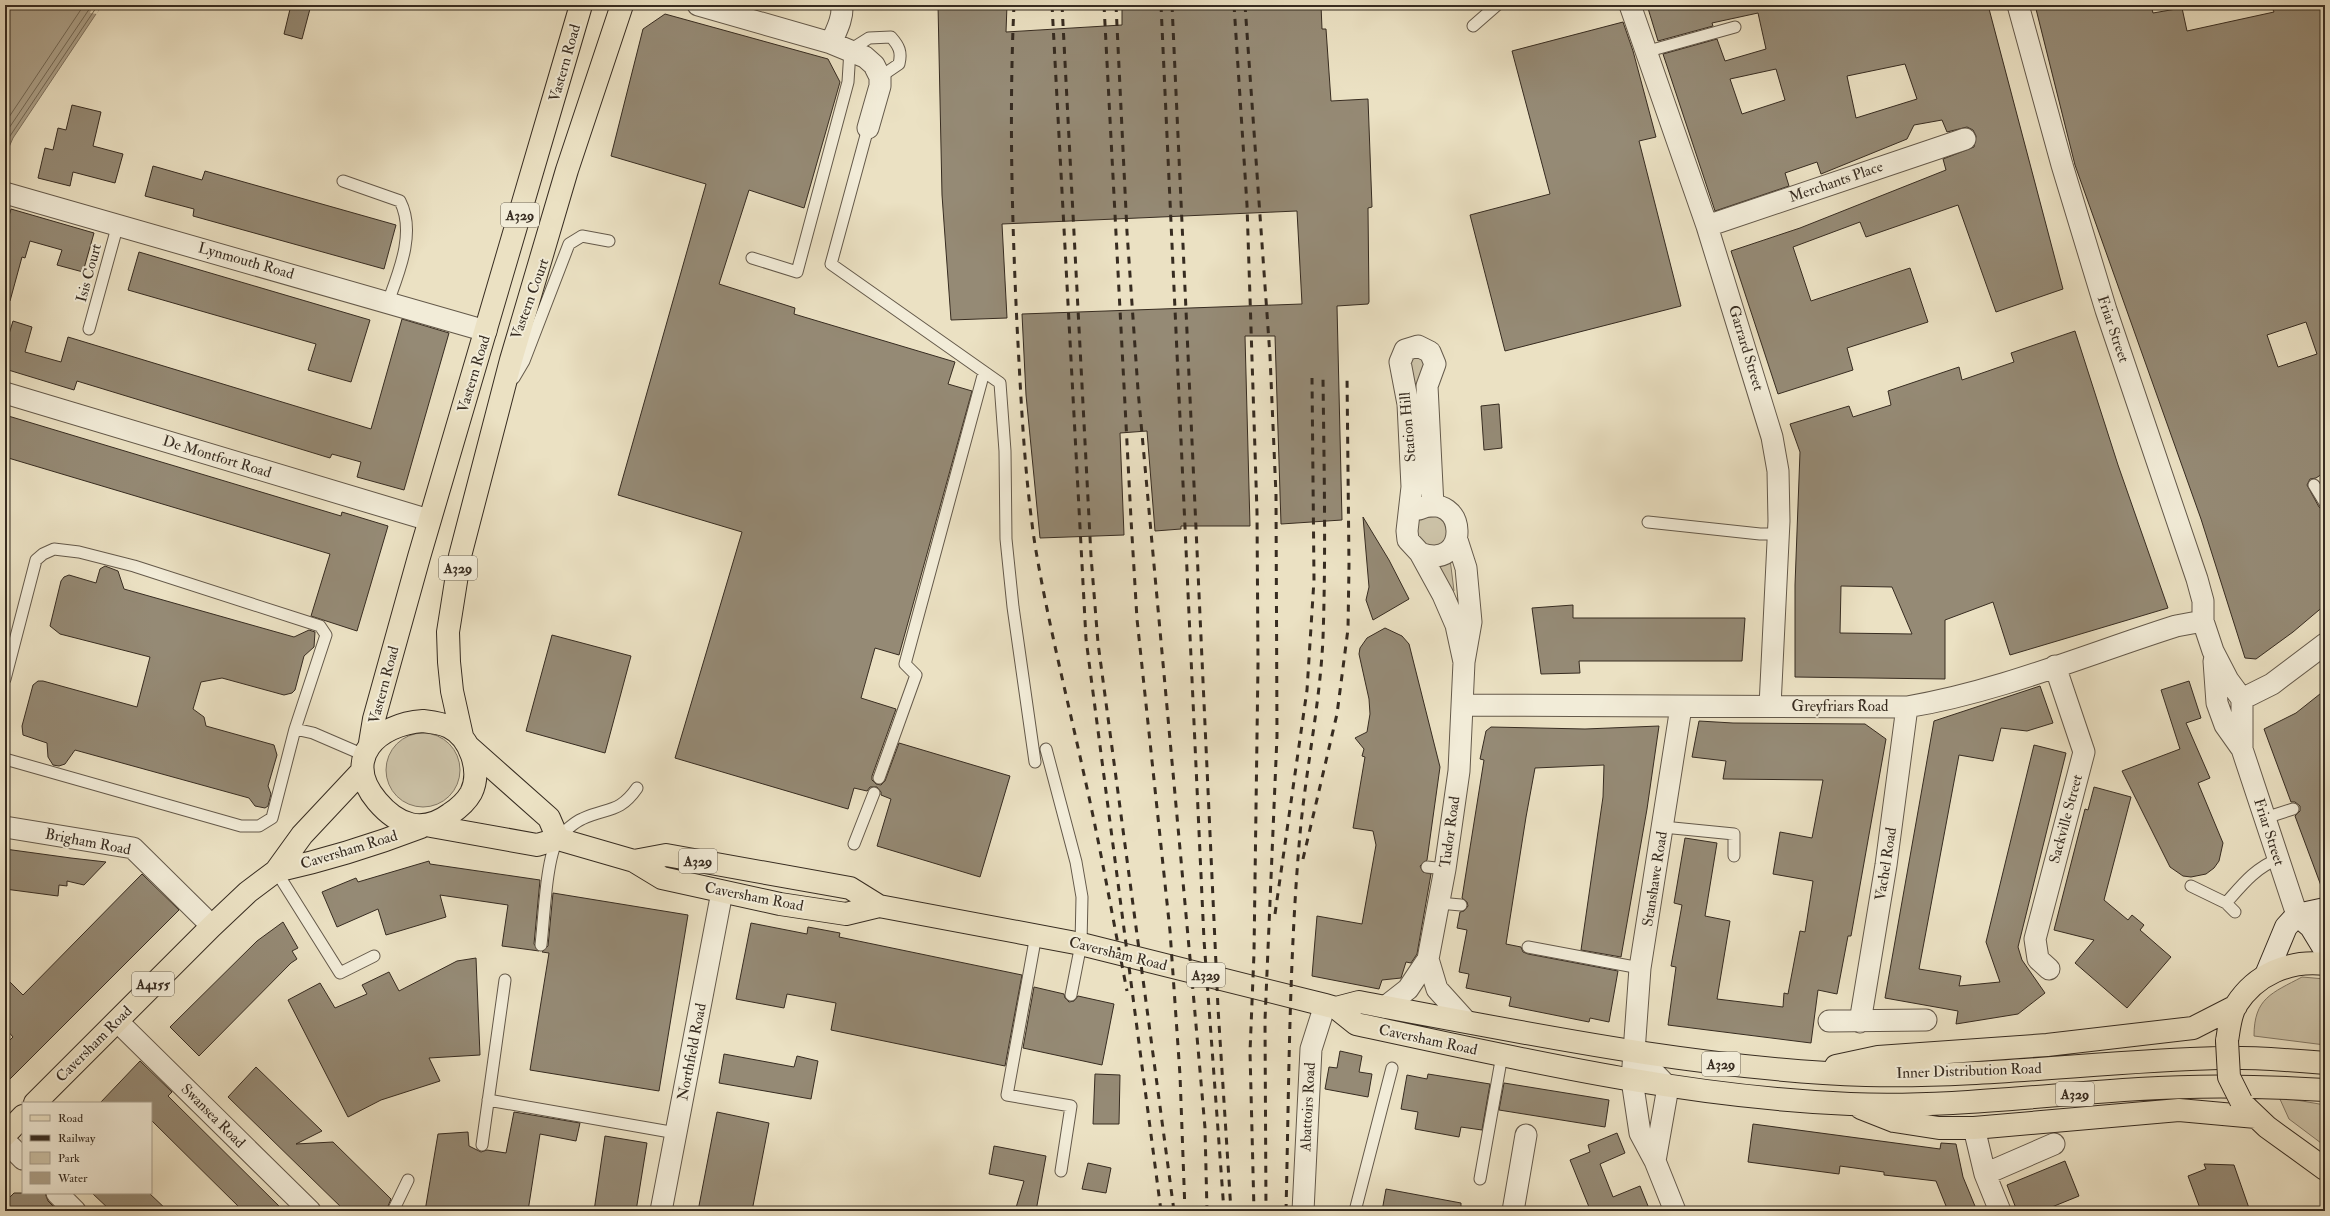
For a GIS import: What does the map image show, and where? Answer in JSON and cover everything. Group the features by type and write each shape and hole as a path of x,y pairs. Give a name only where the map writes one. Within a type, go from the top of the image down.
{"main road":[{"name":"Vastern Road","path":"365,756 429,520 581,5"},
{"name":"Vastern Road","path":"466,742 449,662 449,625 460,556 511,360 567,170 622,5"},
{"path":"466,742 475,778 472,792 458,809 426,826 409,824 388,811 369,790 365,756 391,728 407,722 423,721 449,727 466,742 549,818 558,839"},
{"name":"Caversham Road","path":"36,1102 212,926 248,892 276,871 302,835 365,756"},
{"name":"Caversham Road","path":"276,871 314,862 383,842 426,826 537,844 558,839 634,861 662,878 722,892 846,914 879,906"},
{"name":"Caversham Road","path":"634,861 666,855 850,888 879,906 1081,944 1331,1006 1356,1024 1502,1055 1632,1080"},
{"path":"2325,964 2302,964 2284,967 2266,974 2246,993 2236,1006 2227,1041 2229,1077 2241,1101 2256,1117 2325,1169"},
{"name":"A329","path":"1331,1006 1359,1002 1386,1007"},
{"path":"1808,1072 1878,1056 2047,1045 2193,1028 2236,1006"},
{"name":"Caversham Road","path":"1386,1007 1465,1020 1624,1050"},
{"name":"Inner Distribution Road","path":"1624,1050 1743,1067 1868,1075 1957,1074 2220,1058 2270,1059 2325,1063"},
{"name":"Inner Distribution Road","path":"1632,1080 1668,1087 1851,1104 1952,1102 2190,1086 2237,1086 2325,1090"},
{"path":"1851,1104 1894,1121 1939,1128 1974,1128 2179,1110 2256,1117"},
{"path":"5,1135 22,1117"}],"street":[{"path":"698,5 840,46 865,57 874,65 880,77 878,95 868,128"},
{"path":"840,46 839,25 843,13 842,5"},
{"name":"Garrard Street","path":"1630,5 1645,52 1707,226 1767,416 1778,471 1778,534 1770,706"},
{"name":"Friar Street","path":"2018,5 2062,165 2106,310 2197,579 2203,601 2203,621 2213,651 2228,680 2242,699 2242,749"},
{"name":"Merchants Place","path":"1707,226 1965,139"},
{"name":"Lynmouth Road","path":"5,193 118,224 486,331"},
{"name":"Station Hill","path":"1463,705 1464,662 1471,622 1466,568 1457,540 1456,522 1452,515 1445,509 1433,506 1427,386 1435,364 1430,352 1418,346 1405,350 1400,362 1408,404 1412,487 1407,531 1408,540 1420,553 1444,595 1456,625 1464,662"},
{"name":"De Montfort Road","path":"5,393 429,520"},
{"path":"1408,522 1420,509 1433,506"},
{"path":"1420,553 1437,556 1445,554 1457,540"},
{"name":"Greyfriars Road","path":"1463,705 1907,707 1936,702 2055,666 2176,626 2203,621"},
{"path":"2242,699 2272,684 2325,644"},
{"name":"Friar Street","path":"2213,651 2217,703 2225,724 2242,749 2297,915 2311,927 2325,950"},
{"name":"Sackville Street","path":"2049,969 2038,959 2034,939 2084,752 2055,666"},
{"name":"Tudor Road","path":"1463,705 1459,771 1436,868 1439,903 1428,958 1429,969 1437,989 1465,1020"},
{"name":"Stanshawe Road","path":"1675,1211 1655,1162 1640,1134 1632,1080 1624,1050 1640,968 1681,707"},
{"name":"Vachel Road","path":"1860,1022 1886,865 1907,707"},
{"name":"Brigham Road","path":"5,828 133,848 212,926"},
{"name":"Northfield Road","path":"661,1208 722,892"},
{"path":"2266,974 2286,927 2297,915 2325,909"},
{"name":"Tudor Road","path":"1386,1007 1408,989 1428,958"},
{"name":"Abattoirs Road","path":"1302,1211 1310,1049 1331,1006"},
{"path":"1829,1021 1860,1022 1926,1020"},
{"name":"Swansea Road","path":"117,1021 310,1211"},
{"path":"1624,1050 1668,1087 1655,1162"},
{"path":"1974,1128 1985,1174 2000,1211"},
{"path":"1513,1211 1526,1135"},
{"path":"5,1141 22,1158"},
{"path":"1985,1174 2054,1144"},
{"path":"58,1194 75,1211"}],"lane":[{"path":"1473,26 1497,5"},
{"path":"1645,52 1735,27"},
{"path":"752,258 797,272 848,82 840,46 869,38 891,38 898,45 902,55 899,64 880,77"},
{"path":"868,128 831,264 1000,383 1005,451 1006,539 1013,607 1035,762"},
{"path":"343,181 400,201 406,213 408,225 399,272 388,302"},
{"name":"Isis Court","path":"89,329 118,224"},
{"name":"Vastern Court","path":"501,403 524,361 569,244 582,236 608,241"},
{"path":"879,778 916,675 906,664 984,372"},
{"path":"2314,485 2325,503"},
{"path":"1648,522 1760,534 1778,534"},
{"path":"5,679 36,560 43,554 54,549 79,552 134,566 320,626 326,635 295,729 272,818 259,826 241,826 5,760"},
{"path":"295,729 313,733 365,756"},
{"path":"1046,749 1076,862 1081,890 1081,944 1071,995"},
{"path":"541,945 551,862 558,839 580,819 615,808 628,801 636,788"},
{"path":"854,844 874,793"},
{"path":"2265,818 2293,809"},
{"path":"1663,827 1734,834 1734,856"},
{"path":"2226,903 2252,875 2264,865 2278,859"},
{"path":"276,871 340,974 374,956"},
{"path":"2191,886 2226,903 2235,912"},
{"path":"1439,903 1461,905"},
{"path":"1036,935 1007,1095 1071,1106 1061,1171"},
{"path":"1528,948 1640,968"},
{"path":"482,1145 505,980"},
{"path":"1480,1180 1502,1055"},
{"path":"1356,1211 1392,1068"},
{"path":"488,1100 676,1133"},
{"path":"393,1211 408,1180"}],"green space":[{"path":"1411,357 1424,357 1426,487 1409,360"},
{"path":"1440,516 1449,526 1444,544 1431,548 1416,536 1417,523 1422,518"},
{"path":"1450,559 1454,591 1452,593 1436,560"},
{"path":"423,733 437,736 449,744 457,756 460,770 457,784 449,796 437,804 423,807 409,804 397,796 389,784 386,770 389,756 397,744 409,736"},
{"path":"2302,977 2325,979 2325,1045 2254,1036 2257,1013 2261,1005 2274,993"},
{"path":"2279,1097 2325,1105 2325,1146 2289,1119"}],"water":[{"path":"5,5 102,5 13,138 5,156"}],"pier":[{"path":"93,5 101,5 97,14 90,13"}],"building":[{"path":"291,5 311,5 302,39 284,34"},
{"path":"938,5 1007,5 1006,32 1122,25 1122,5 1321,5 1322,29 1326,29 1331,101 1368,99 1372,207 1368,208 1369,302 1368,304 1337,306 1342,520 1281,524 1275,336 1245,336 1250,526 1181,526 1181,529 1155,531 1147,431 1120,433 1124,535 1040,538 1026,395 1022,314 1302,304 1297,211 1002,224 1007,318 951,320 942,195"},
{"path":"1647,5 1988,5 2063,289 1996,312 1958,205 1866,237 1860,222 1793,247 1811,301 1910,268 1928,322 1847,348 1853,370 1778,394 1731,251 1800,228 1946,170 1943,159 1974,147 1976,136 1973,130 1967,127 1947,132 1942,120 1914,125 1907,139 1821,174 1817,162 1785,173 1789,186 1715,211 1663,54 1717,39 1725,61 1766,49 1758,13 1712,23 1713,26 1658,41","holes":["1905,64 1917,99 1856,118 1847,76","1776,69 1785,100 1742,114 1730,79"]},
{"path":"2035,5 2151,5 2153,13 2182,8 2187,31 2274,12 2271,5 2325,5 2325,472 2316,478 2310,479 2307,485 2319,507 2325,512 2325,605 2293,632 2256,659 2245,658 2201,519 2075,165","holes":["2306,322 2317,354 2278,367 2267,335"]},
{"path":"665,14 828,59 840,82 804,208 749,190 719,284 795,308 794,314 955,362 948,384 972,391 899,655 875,648 861,698 896,709 872,776 872,780 876,784 881,785 885,781 899,743 1010,776 980,877 877,846 891,799 881,795 881,792 877,787 870,787 867,791 854,788 848,809 675,758 742,532 618,495 706,184 611,156 643,29"},
{"path":"1623,22 1633,51 1656,137 1639,141 1681,306 1505,351 1470,215 1550,194 1512,51"},
{"path":"72,105 101,112 93,146 123,154 115,183 73,172 70,186 38,178 45,148 53,150 58,128 66,130"},
{"path":"153,166 202,180 205,171 396,225 384,269 193,216 194,209 145,196"},
{"path":"11,209 94,233 83,272 57,265 62,250 30,241 25,258 22,257 10,301 5,300 5,230"},
{"path":"139,252 370,320 351,382 308,370 316,344 128,290"},
{"path":"402,319 449,333 404,490 357,477 361,462 332,454 330,458 77,381 74,390 5,369 5,347 13,321 32,327 25,352 61,362 68,337 371,429"},
{"path":"2075,331 2118,465 2168,608 2010,655 1993,602 1945,620 1945,679 1795,677 1795,585 1800,452 1790,424 1849,406 1853,417 1891,405 1888,391 1959,367 1962,380 2014,362 2011,353","holes":["1841,586 1892,587 1912,634 1840,633"]},
{"path":"1499,404 1502,448 1484,450 1481,406"},
{"path":"5,415 341,516 342,512 388,526 357,631 311,616 330,554 5,457"},
{"path":"1363,517 1389,560 1409,599 1373,620 1366,600 1369,587"},
{"path":"105,566 118,571 124,589 294,637 309,630 315,632 314,647 304,656 295,690 292,693 284,695 222,678 201,682 193,709 204,717 206,726 274,745 277,755 268,786 271,794 268,806 265,808 255,806 249,798 75,750 65,764 59,766 53,765 48,757 47,743 23,735 22,726 33,685 38,681 43,681 137,707 150,657 60,634 50,626 61,581 64,577 69,575 96,583 100,569"},
{"path":"1573,605 1573,618 1745,618 1742,661 1579,661 1580,673 1541,674 1532,608"},
{"path":"1385,628 1402,636 1409,644 1440,767 1427,860 1420,866 1423,872 1431,874 1417,954 1411,963 1406,962 1401,978 1382,980 1379,989 1312,976 1317,916 1362,924 1376,845 1373,831 1353,828 1365,757 1362,756 1364,749 1355,738 1367,732 1370,714 1369,699 1359,654 1360,648 1367,638"},
{"path":"552,635 631,656 605,753 526,731"},
{"path":"2189,681 2201,718 2186,723 2210,778 2198,783 2223,843 2219,861 2214,868 2206,874 2191,877 2183,876 2170,867 2122,771 2180,749 2161,690"},
{"path":"2040,686 2053,723 2027,731 2001,728 1993,761 1959,755 1919,969 1961,976 1959,986 2000,982 1986,942 2034,745 2066,753 2018,947 2022,960 2045,993 2018,1014 1956,1024 1958,1011 1885,998 1934,721"},
{"path":"2325,690 2325,890 2323,891 2295,816 2300,811 2300,806 2295,802 2291,802 2264,729 2296,713"},
{"path":"1699,721 1733,723 1865,724 1886,739 1851,936 1848,936 1837,994 1818,990 1811,1043 1668,1025 1676,967 1671,966 1682,905 1674,903 1685,838 1717,843 1705,916 1730,921 1717,999 1783,1007 1784,993 1788,994 1800,931 1805,932 1813,881 1773,874 1780,832 1812,838 1823,780 1723,779 1726,761 1692,757"},
{"path":"1659,726 1647,809 1621,957 1581,950 1603,797 1604,765 1535,768 1526,817 1506,944 1521,947 1523,952 1528,954 1618,971 1609,1022 1590,1018 1589,1022 1509,1006 1511,997 1466,988 1469,974 1459,972 1467,930 1457,928 1460,912 1464,911 1468,906 1467,902 1462,898 1484,760 1480,759 1486,731 1491,727 1585,729"},
{"path":"2094,787 2131,797 2104,900 2128,920 2132,915 2144,925 2140,930 2171,957 2127,1008 2075,963 2094,940 2054,930 2085,809 2088,810"},
{"path":"5,849 106,862 84,885 67,881 67,886 59,885 58,896 5,889"},
{"path":"429,861 430,864 540,880 534,944 539,951 502,946 508,905 440,895 446,917 386,935 378,909 337,927 322,892 356,878 358,882"},
{"path":"142,874 179,910 5,1084 5,1045 13,1037 5,1028 5,977 23,995"},
{"path":"553,893 688,915 659,1091 530,1070 549,953 542,952 548,946"},
{"path":"283,922 298,948 292,951 297,959 291,963 199,1056 170,1027 257,941"},
{"path":"751,923 807,934 808,927 840,933 839,937 1022,975 1005,1066 831,1030 836,1003 787,994 784,1008 736,999"},
{"path":"476,958 480,1055 429,1058 440,1081 381,1100 348,1117 288,1000 320,983 335,1008 367,994 362,985 389,972 399,991 457,961"},
{"path":"1034,987 1064,994 1065,998 1069,1002 1074,1001 1078,996 1114,1004 1102,1065 1023,1048"},
{"path":"1340,1051 1362,1056 1359,1072 1372,1074 1368,1097 1325,1089 1329,1067 1337,1068"},
{"path":"724,1054 794,1067 797,1056 818,1061 811,1099 719,1083"},
{"path":"140,1061 172,1092 168,1096 284,1211 243,1211 152,1121 152,1102 101,1102"},
{"path":"256,1067 322,1131 296,1144 333,1142 391,1199 386,1211 345,1211 228,1097"},
{"path":"1095,1074 1120,1075 1119,1124 1093,1124"},
{"path":"1428,1074 1490,1084 1482,1130 1461,1127 1459,1137 1415,1129 1418,1112 1401,1109 1407,1075 1427,1079"},
{"path":"1504,1083 1609,1100 1605,1127 1499,1110"},
{"path":"514,1112 580,1123 576,1141 540,1134 528,1211 425,1211 438,1134 468,1132 469,1146 481,1152 487,1150 506,1153"},
{"path":"717,1112 769,1123 752,1211 698,1211"},
{"path":"1753,1124 1940,1149 1941,1143 1956,1144 1963,1177 1977,1211 1948,1211 1936,1181 1884,1175 1884,1172 1840,1166 1839,1174 1748,1162"},
{"path":"1617,1133 1625,1153 1600,1164 1613,1197 1640,1186 1650,1211 1581,1211 1589,1207 1570,1160 1590,1152 1588,1145"},
{"path":"605,1136 647,1143 636,1211 594,1211"},
{"path":"994,1146 1046,1156 1036,1211 1015,1211 1024,1181 989,1174"},
{"path":"2065,1161 2079,1196 2042,1211 2017,1211 2007,1185"},
{"path":"1088,1163 1111,1168 1106,1193 1082,1189"},
{"path":"2204,1164 2234,1165 2250,1211 2201,1211 2188,1176 2206,1169"},
{"path":"1386,1189 1461,1203 1461,1211 1382,1211"},
{"path":"14,1193 45,1194 48,1201 58,1211 5,1211 5,1202"},
{"path":"93,1194 150,1194 168,1211 111,1211"}],"railway":[{"path":"1014,5 1011,125 1014,245 1022,407 1031,518 1046,604 1091,806 1127,991"},
{"path":"1052,5 1086,639 1161,1211"},
{"path":"1062,5 1091,556 1098,643 1174,1211"},
{"path":"1104,5 1137,619 1170,931 1180,1075 1185,1211"},
{"path":"1116,5 1127,232 1138,390 1205,1128 1207,1211"},
{"path":"1161,5 1204,940 1224,1211"},
{"path":"1172,5 1218,1008 1231,1211"},
{"path":"1234,5 1247,205 1257,512 1258,664 1254,953 1250,1052 1254,1211"},
{"path":"1245,5 1270,356 1276,495 1277,736 1265,1020 1266,1211"},
{"path":"1303,859 1337,714 1348,629 1349,565 1347,375"},
{"path":"1275,914 1307,690 1314,580 1312,378"},
{"path":"1286,1211 1290,1022 1296,881 1300,834 1319,687 1323,638 1325,541 1323,378"}]}
